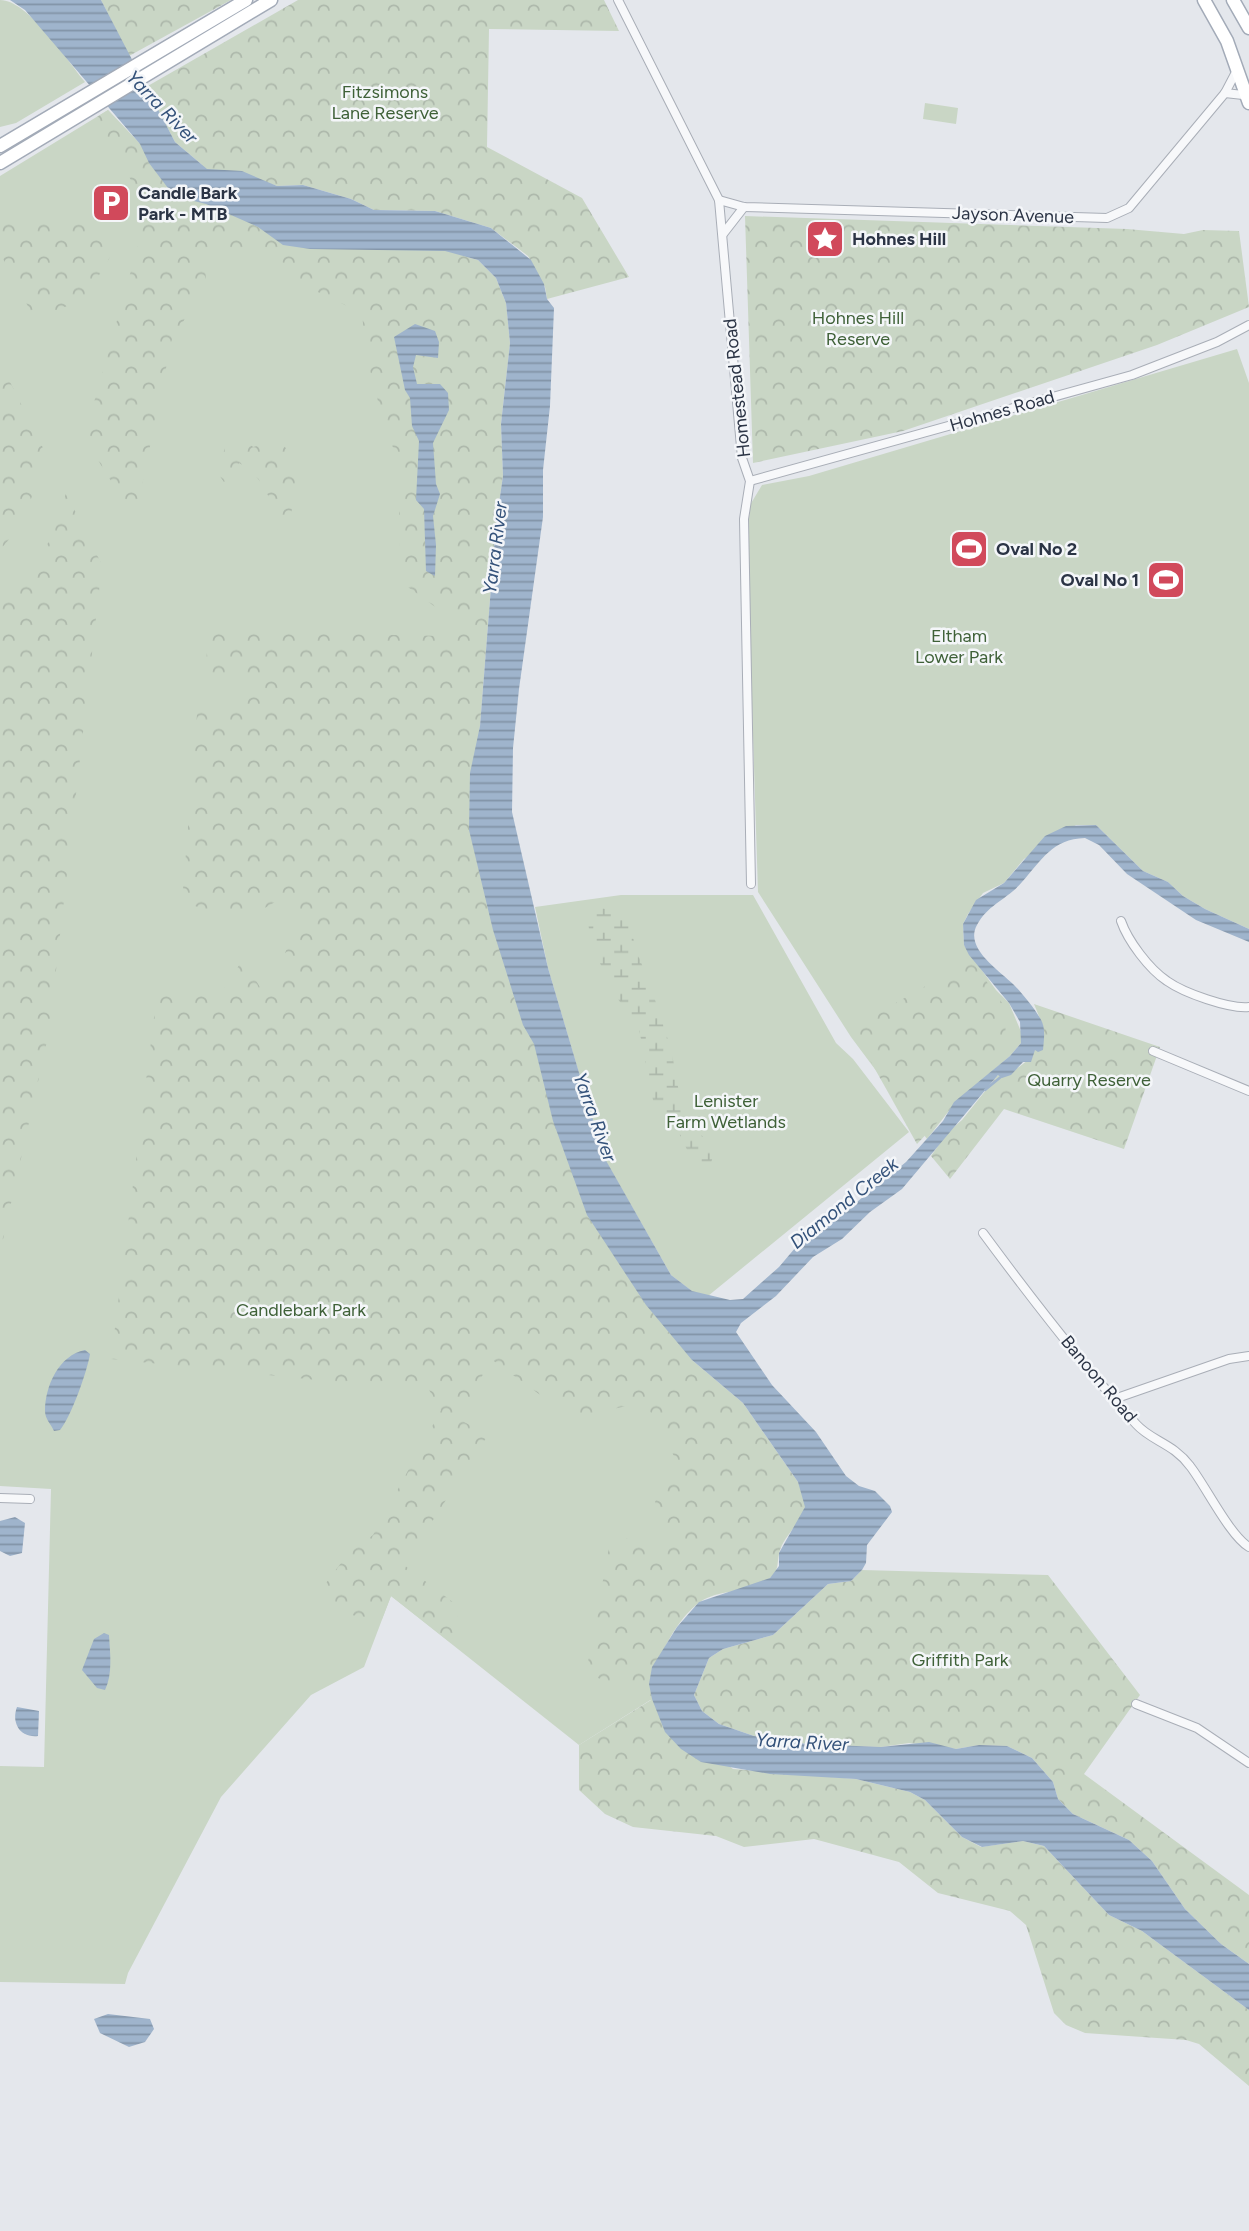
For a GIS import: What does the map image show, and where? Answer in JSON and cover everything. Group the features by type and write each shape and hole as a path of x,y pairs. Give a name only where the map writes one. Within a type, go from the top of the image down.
{"main road":[{"path":"0,146 64,114 162,56 246,0"},
{"path":"162,56 271,0"},
{"path":"1204,0 1227,41 1249,101"},
{"path":"1233,0 1248,25"},
{"path":"0,163 64,114"}],"street":[{"name":"Homestead Road","path":"618,0 719,200 742,458 750,481 744,519 751,884"},
{"name":"Jayson Avenue","path":"719,200 744,207 1108,218 1129,208 1226,93 1238,67"},
{"path":"1226,93 1236,93 1249,101"},
{"path":"723,233 744,207"},
{"name":"Hohnes Road","path":"750,481 1132,374 1217,342 1249,325"},
{"path":"1121,921 1126,934 1166,981 1228,1006 1249,1007"},
{"path":"1153,1051 1249,1091"},
{"name":"Banoon Road","path":"983,1233 1047,1320 1143,1430 1169,1444 1191,1466 1208,1497 1241,1541 1249,1547"},
{"path":"1116,1398 1229,1359 1249,1356"},
{"path":"0,1498 30,1499"},
{"path":"1136,1704 1196,1728 1249,1763"}],"green space":[{"path":"0,0 23,10 34,20 85,82 16,123 0,127"},
{"path":"101,0 231,0 129,56"},
{"name":"Fitzsimons Lane Reserve","path":"298,0 604,0 619,31 489,29 487,147 582,198 629,277 547,299 545,287 528,256 491,228 435,211 374,210 351,199 303,185 277,186 236,172 207,169 175,142 146,87"},
{"path":"925,103 958,108 956,124 923,119"},
{"name":"Candlebark Park","path":"108,110 140,144 468,255 483,882 692,1360 652,1699 579,1745 391,1596 364,1667 311,1695 221,1797 128,1973 125,1984 0,1982 0,1766 44,1767 51,1489 0,1486 0,176"},
{"path":"108,110 140,144 149,163 174,196 206,204 258,227 283,245 310,249 445,251 478,260 496,278 506,303 510,343 501,424 503,476 496,524 480,726 470,773 469,830 493,930 523,1025 534,1044 587,1215 646,1305 692,1360 743,1403 798,1482 805,1501 800,1519 781,1548 773,1575 754,1587 717,1595 700,1602 680,1622 663,1651 653,1682 653,1697 657,1709 733,1769 856,1779 910,1792 925,1800 962,1837 981,1847 1023,1841 1044,1846 1109,1915 1142,1931 1249,2010 1249,2086 1199,2044 1186,2040 1085,2033 1066,2025 1054,2013 1026,1925 1010,1911 938,1893 899,1862 814,1839 744,1847 716,1836 633,1827 605,1814 579,1790 579,1745 651,1700 586,1673 610,1542 646,1535 663,1553 666,1536 655,1502 675,1458 645,1402 572,1418 491,1359 467,1405 455,1417 488,1435 404,1565 458,1606 456,1634 451,1643 391,1596 382,1619 335,1613 326,1583 347,1555 373,1535 441,1410 426,1385 336,1382 111,1359 158,986 220,995 243,959 261,989 299,971 285,953 298,924 280,899 243,921 182,902 198,702 245,709 252,683 205,673 209,631 444,636 471,633 401,582 399,513 403,461 388,440 366,355 362,313 299,283 284,263 275,259 217,251 204,260 208,298 197,300 172,339 135,519 84,438 146,217 141,199 97,117"},
{"name":"Hohnes Hill Reserve","path":"745,216 1127,229 1184,234 1203,230 1239,231 1249,307 1157,345 903,431 753,463"},
{"path":"0,222 101,225 113,252 84,300 34,318 0,253"},
{"name":"Eltham Lower Park","path":"1237,349 1249,383 1249,929 1205,909 1183,896 1168,882 1143,871 1096,825 1076,825 1024,859 1004,883 983,893 963,924 964,945 996,990 1009,1003 1022,1034 1021,1043 1010,1056 955,1103 927,1139 851,1037 758,892 747,547 750,505 762,485 809,476"},
{"path":"6,374 46,454 23,523 0,550 0,377"},
{"path":"244,437 253,447 279,440 300,465 289,525 278,530 270,500 255,475 239,463 237,474 224,482 219,475 225,446"},
{"path":"66,493 102,565 49,1032 0,1253 0,604 52,538"},
{"name":"Lenister Farm Wetlands","path":"621,895 753,895 836,1043 853,1059 909,1132 708,1296 693,1292 671,1275 604,1158 548,968 535,907"},
{"path":"600,908 619,913 630,924 672,1054 681,1119 700,1133 714,1152 710,1167 695,1166 674,1123 661,1120 655,1110 639,1029 613,992 591,943 588,922"},
{"path":"971,960 1005,1007 1006,1050 917,1144 852,1028"},
{"name":"Quarry Reserve","path":"1034,1004 1160,1047 1124,1149 1004,1109 950,1179 931,1156 947,1133 962,1120 998,1075 1019,1067 1032,1057 1043,1026"},
{"name":"Griffith Park","path":"862,1570 1048,1575 1140,1695 1084,1774 1249,1895 1249,1964 1221,1944 1185,1909 1152,1861 1129,1840 1073,1814 1058,1799 1053,1782 1032,1758 1007,1746 979,1745 956,1749 909,1743 881,1747 807,1744 754,1736 719,1724 702,1711 694,1695 709,1658 723,1649 773,1635 828,1584 851,1581"}],"water":[{"name":"Yarra River","path":"10,0 101,0 175,142 207,169 242,171 277,186 303,185 351,199 374,210 435,211 491,228 531,260 544,284 547,299 554,308 550,406 543,470 543,517 513,748 512,812 548,968 604,1157 671,1275 692,1291 730,1300 743,1299 779,1267 801,1241 836,1219 906,1162 943,1121 954,1102 1010,1056 1021,1043 1020,1022 1009,1003 969,955 964,945 963,924 976,900 1004,883 1045,836 1066,826 1096,825 1143,871 1168,882 1183,896 1205,909 1249,929 1249,942 1196,920 1127,874 1099,845 1085,838 1064,842 1049,852 1016,888 982,918 974,934 975,942 985,958 1016,988 1040,1018 1044,1029 1043,1050 1035,1050 1031,1062 1023,1062 1011,1075 1002,1078 998,1075 902,1189 870,1212 842,1239 813,1257 776,1296 741,1323 736,1332 772,1385 816,1432 846,1476 859,1486 875,1491 890,1506 892,1512 867,1545 866,1563 851,1581 828,1584 773,1635 723,1649 709,1658 694,1695 702,1711 719,1724 754,1736 807,1744 881,1747 929,1742 956,1749 979,1745 1007,1746 1032,1758 1053,1782 1058,1799 1073,1814 1129,1840 1152,1861 1185,1909 1221,1944 1249,1964 1249,2010 1142,1931 1109,1915 1044,1846 1023,1841 982,1847 962,1837 925,1800 910,1792 856,1779 770,1774 701,1762 681,1749 665,1732 649,1684 652,1667 677,1627 699,1602 770,1578 779,1566 779,1553 805,1507 798,1482 743,1403 692,1360 646,1305 587,1215 553,1121 534,1044 523,1025 493,930 469,830 470,773 480,726 496,524 503,476 501,424 510,343 506,303 496,278 478,260 445,251 310,249 283,245 258,227 206,204 174,196 149,163 140,144 25,10"},
{"path":"415,324 435,331 439,342 438,358 416,355 413,367 417,384 440,384 448,393 449,410 433,443 436,484 440,494 433,516 435,576 426,571 424,509 416,500 419,441 412,426 410,398 405,390 394,337"},
{"path":"85,1350 90,1354 78,1394 64,1424 60,1430 54,1431 45,1411 51,1382 68,1358"},
{"path":"15,1517 25,1523 22,1553 10,1556 0,1551 0,1521"},
{"path":"104,1633 109,1635 110,1656 105,1690 97,1688 82,1670 94,1639"},
{"path":"17,1707 39,1711 38,1736 26,1735 18,1728 15,1719"},
{"path":"108,2014 150,2019 154,2029 145,2042 129,2047 100,2033 94,2019"}],"waterway":[{"name":"Diamond Creek","path":"985,1090 1002,1076"}],"place":[{"name":"Candle Bark Park - MTB","path":"111,203"},
{"name":"Hohnes Hill","path":"825,239"},
{"name":"Oval No 2","path":"969,549"},
{"name":"Oval No 1","path":"1166,580"}]}
